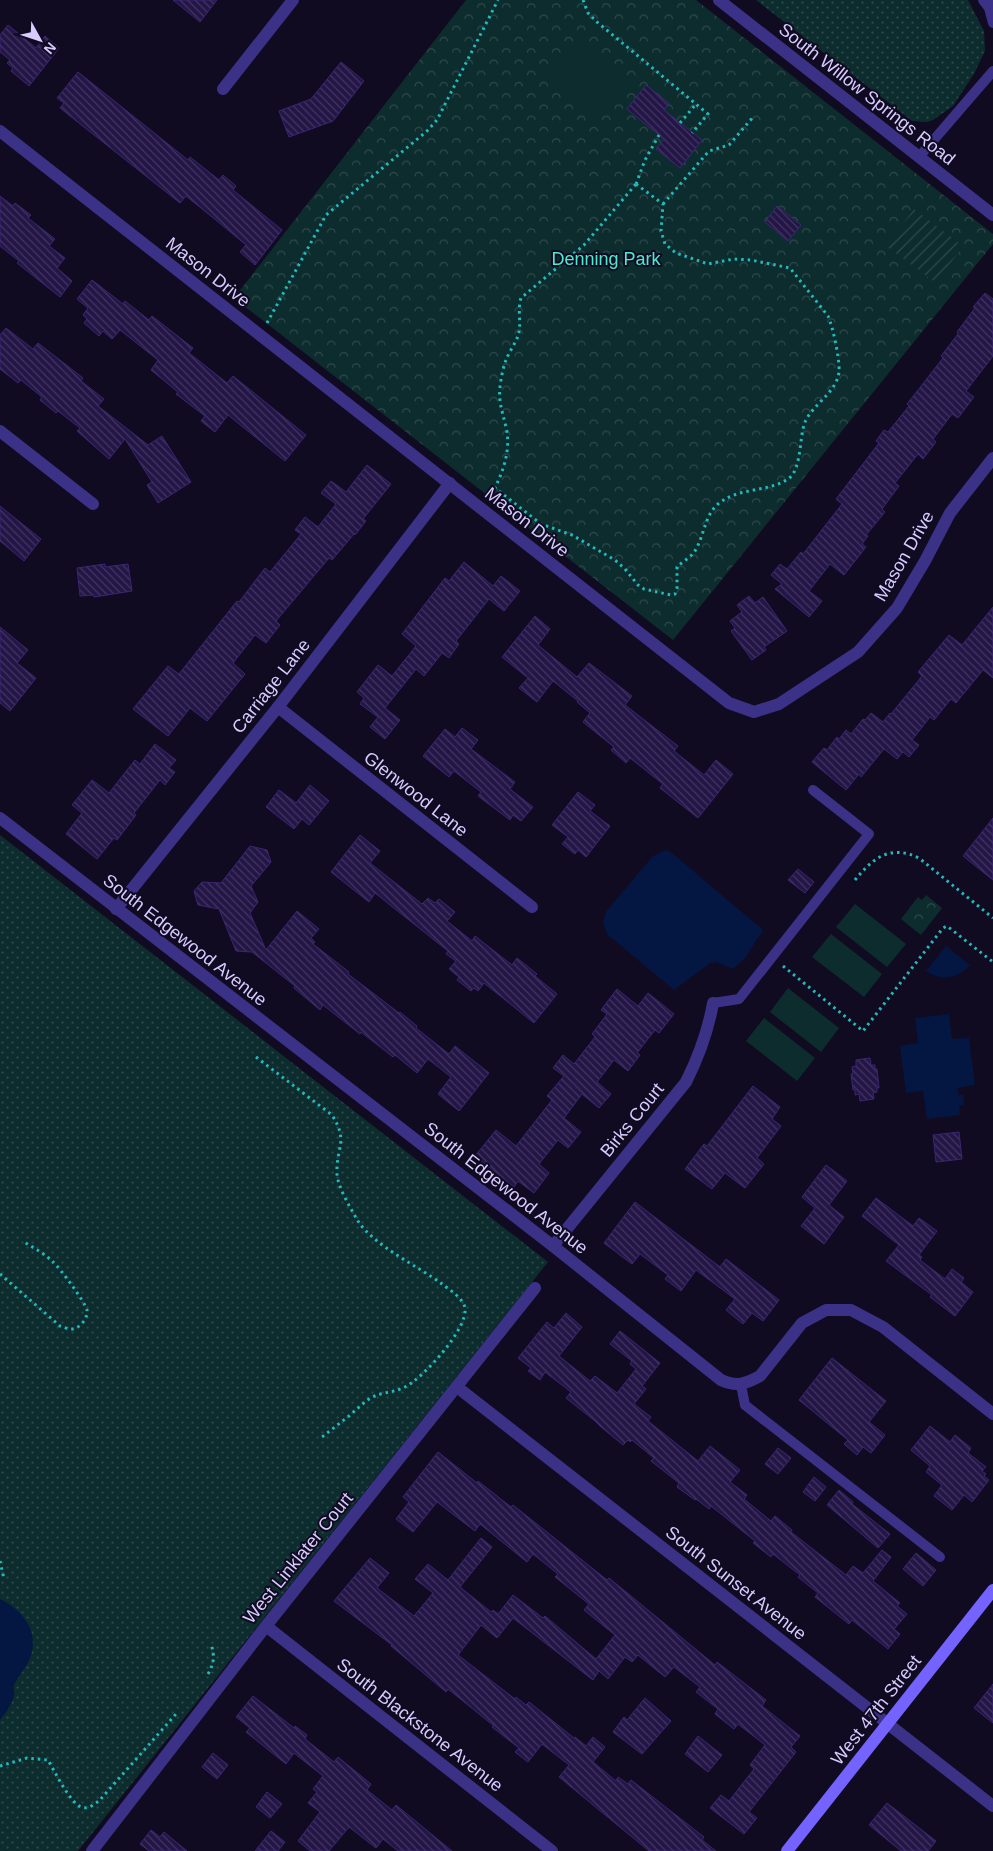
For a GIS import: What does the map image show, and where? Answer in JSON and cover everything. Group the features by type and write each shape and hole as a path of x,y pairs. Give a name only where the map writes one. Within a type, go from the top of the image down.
{"main road":[{"name":"West 47th Street","path":"787,1851 993,1590"}],"street":[{"path":"223,89 293,0"},
{"name":"South Willow Springs Road","path":"719,0 993,215"},
{"name":"Mason Drive","path":"0,131 729,703 754,712 779,704 858,652 897,608 925,561 950,513 993,458"},
{"path":"0,431 93,504"},
{"name":"Carriage Lane","path":"116,909 278,707 450,483"},
{"name":"Glenwood Lane","path":"278,707 532,907"},
{"name":"South Edgewood Avenue","path":"0,818 554,1246 721,1380 730,1384 741,1385"},
{"name":"Birks Court","path":"554,1246 686,1082 701,1052 710,1024 713,1004"},
{"name":"West Linklater Court","path":"92,1851 266,1626 534,1288"},
{"path":"741,1385 760,1376 802,1322 826,1310 851,1310 883,1327 993,1414"},
{"name":"South Sunset Avenue","path":"457,1387 993,1806"},
{"name":"South Blackstone Avenue","path":"266,1626 552,1851"}],"lane":[{"path":"983,0 989,8 993,23"},
{"path":"919,158 992,70"},
{"path":"713,1004 739,999 869,834 813,790"},
{"path":"741,1385 745,1405 940,1557"}],"path":[{"path":"261,335 326,216 427,131 436,120 498,0"},
{"path":"583,0 588,13 597,22 708,114 692,133"},
{"path":"680,123 696,104"},
{"path":"659,135 644,160 636,184 595,234 520,298 518,308 520,329 506,361 500,387 499,403 507,434 504,467 495,488 541,524 572,535 615,560 638,585 671,595 675,594 677,588 677,567 696,550 710,515 716,506 735,495 780,483 795,472 802,430 806,419 831,388 839,372 832,325 828,316 790,268 751,260 734,260 708,264 676,254 665,244 661,232 663,204 709,151 729,145 754,116"},
{"path":"636,184 663,204"},
{"path":"855,880 874,860 889,854 905,853 919,858 993,918"},
{"path":"783,966 862,1031 943,928 947,926 993,962"},
{"path":"256,1057 332,1115 338,1123 342,1146 337,1167 338,1183 367,1233 442,1284 463,1302 465,1309 464,1318 458,1331 430,1367 404,1388 369,1398 322,1437"},
{"path":"0,1274 60,1326 72,1329 79,1327 83,1323 87,1310 61,1270 45,1255 24,1242"},
{"path":"0,1561 4,1579"},
{"path":"208,1674 214,1663 215,1654 211,1644"},
{"path":"0,1766 27,1758 48,1760 73,1800 80,1807 88,1807 99,1801 177,1713"}],"green space":[{"name":"Denning Park","path":"466,0 696,0 993,234 993,244 673,640 234,298"},
{"path":"756,0 968,0 984,31 985,51 974,74 953,106 933,120 927,122 912,121"},
{"path":"580,38 629,80 597,118 548,77"},
{"path":"914,209 963,246 936,283 886,246"},
{"path":"0,835 548,1262 78,1851 0,1851"},
{"path":"926,895 942,908 921,935 901,919 918,897 922,900"},
{"path":"855,904 906,944 887,967 836,927"},
{"path":"831,934 882,974 864,997 812,957"},
{"path":"788,988 839,1028 821,1052 770,1012"},
{"path":"764,1018 815,1058 797,1081 746,1041"}],"water":[{"path":"666,850 672,853 763,930 745,958 733,969 716,962 710,963 674,990 607,934 603,922 606,912 653,856"},
{"path":"946,946 970,965 961,973 950,977 938,977 926,971"},
{"path":"949,1014 952,1039 969,1038 975,1085 957,1088 959,1095 963,1095 964,1105 959,1106 960,1115 927,1119 923,1091 906,1093 900,1046 918,1043 915,1018"},
{"path":"0,1599 16,1609 27,1623 33,1639 33,1648 30,1658 14,1685 12,1702 0,1720"}],"building":[{"path":"173,0 217,0 200,22"},
{"path":"8,25 36,48 45,36 59,48 29,86 11,71 13,68 7,63 10,60 0,52 0,35"},
{"path":"341,62 364,81 333,121 289,137 279,111 311,99"},
{"path":"78,72 188,160 190,157 219,180 223,175 236,186 233,190 282,230 255,265 240,252 246,245 186,196 180,203 60,108 64,103 57,98"},
{"path":"646,85 669,103 664,110 702,140 680,168 656,149 664,139 627,109"},
{"path":"0,196 13,206 15,203 31,215 28,218 55,239 49,246 65,258 57,268 72,281 60,297 17,263 19,261 0,246"},
{"path":"777,206 801,225 788,241 765,222"},
{"path":"92,280 123,304 125,301 149,320 152,316 193,348 189,353 227,383 233,376 306,435 285,461 228,415 215,432 201,421 205,416 176,394 178,392 151,370 158,360 120,330 112,339 103,331 99,336 84,323 87,319 83,315 88,308 77,299"},
{"path":"985,293 993,299 993,356 966,391 974,397 958,418 952,414 933,439 936,442 923,459 918,454 895,483 899,486 882,509 885,512 866,535 868,536 862,544 866,547 844,575 830,564 809,591 822,601 809,617 775,589 782,584 771,575 780,564 787,569 801,552 803,554 842,504 836,499 879,443 876,441 884,430 888,432 909,406 907,404 943,358 941,356 975,308 973,307"},
{"path":"6,328 33,349 38,343 83,378 81,381 104,399 98,406 148,445 162,436 191,482 158,503 147,485 152,482 125,439 109,459 77,431 80,428 40,400 42,397 21,380 18,383 0,369 0,335"},
{"path":"367,465 391,484 363,519 366,521 355,535 332,560 329,558 276,621 280,625 266,643 255,635 233,663 245,674 207,721 190,708 168,736 133,709 168,666 179,674 265,568 270,572 301,534 295,530 305,517 318,527 336,504 321,493 331,481 346,492"},
{"path":"0,506 41,539 24,561 0,541"},
{"path":"464,562 493,586 501,576 520,591 504,611 489,599 456,641 459,644 449,658 442,653 424,676 416,669 385,708 400,720 385,739 370,727 378,717 360,704 364,698 357,692 378,665 392,676 416,646 402,634 445,578 449,581"},
{"path":"105,564 105,567 128,564 132,591 94,597 94,595 80,596 77,568"},
{"path":"749,596 755,603 763,597 787,631 764,647 766,650 752,660 731,631 735,628 730,621 742,612 737,605"},
{"path":"993,607 993,678 983,670 956,703 951,699 934,720 930,717 912,740 919,745 909,757 903,752 897,759 884,749 861,777 859,774 846,790 812,762 824,748 827,750 837,737 839,739 846,730 851,734 863,719 865,720 871,713 883,722 922,676 918,672 949,635 962,645"},
{"path":"535,616 550,629 538,645 577,677 589,663 632,696 625,705 678,746 674,751 704,775 716,760 733,774 698,818 660,788 663,784 630,758 626,763 611,750 614,747 583,722 590,713 553,681 537,702 519,688 528,678 502,657"},
{"path":"0,627 28,650 17,663 36,678 10,711 0,703"},
{"path":"462,728 478,740 471,749 515,782 510,789 533,807 521,821 513,815 510,820 478,796 481,792 454,771 449,777 423,756 445,729 455,737"},
{"path":"155,744 176,760 169,768 175,772 165,785 160,780 134,813 136,815 117,840 114,838 97,859 66,834 82,813 72,805 92,780 109,793 135,760 140,764"},
{"path":"310,785 329,801 309,825 302,819 294,829 266,807 279,790 296,803"},
{"path":"578,792 595,805 590,811 610,826 586,857 578,850 575,854 562,844 568,837 552,825"},
{"path":"993,818 993,880 963,856"},
{"path":"360,835 380,851 370,863 422,904 428,898 435,903 439,899 455,912 447,921 472,941 475,936 512,965 517,958 557,994 534,1023 484,983 478,991 474,988 471,991 457,980 459,977 449,969 456,961 446,954 448,951 375,893 369,902 331,872"},
{"path":"250,846 267,850 271,862 251,886 258,902 250,913 266,950 297,911 319,929 311,938 315,942 313,944 349,972 348,974 400,1012 417,1026 416,1028 449,1054 455,1046 489,1073 459,1111 438,1094 451,1077 428,1059 417,1073 395,1055 393,1057 361,1032 360,1034 323,1005 320,1010 294,988 295,986 252,952 236,951 219,909 198,905 194,891 202,882 221,883"},
{"path":"798,869 814,882 805,893 788,880"},
{"path":"617,989 638,1006 648,993 674,1014 659,1033 655,1030 637,1053 640,1055 628,1071 614,1060 597,1082 611,1094 599,1108 582,1094 564,1118 581,1132 568,1148 558,1140 539,1164 549,1173 534,1193 518,1181 514,1187 475,1156 496,1130 516,1146 552,1100 547,1096 564,1076 553,1068 563,1055 574,1064 595,1037 592,1034 607,1014 601,1010"},
{"path":"870,1058 871,1065 875,1065 875,1069 877,1069 879,1088 877,1088 877,1092 873,1093 874,1099 860,1101 859,1094 855,1095 855,1090 853,1090 852,1067 856,1066 856,1060"},
{"path":"753,1086 780,1107 772,1119 781,1126 757,1158 764,1164 745,1188 725,1173 712,1189 685,1169 704,1144 707,1146"},
{"path":"959,1132 962,1159 936,1162 933,1135"},
{"path":"826,1165 847,1181 829,1205 844,1217 824,1244 801,1226 815,1208 802,1197"},
{"path":"876,1198 913,1226 919,1218 937,1231 919,1255 922,1257 920,1260 945,1279 952,1269 964,1278 961,1282 973,1292 955,1316 930,1297 932,1295 886,1261 899,1245 862,1216"},
{"path":"635,1202 720,1267 726,1259 779,1300 763,1321 752,1313 743,1324 726,1310 735,1299 696,1270 681,1291 665,1279 668,1275 640,1254 632,1264 604,1243"},
{"path":"566,1313 582,1327 559,1356 590,1381 595,1376 617,1393 636,1369 630,1364 632,1361 610,1344 620,1331 660,1363 642,1386 646,1389 634,1404 651,1417 648,1421 698,1461 710,1446 740,1470 730,1482 747,1495 744,1499 771,1521 775,1516 792,1530 791,1532 846,1575 853,1566 863,1573 882,1550 891,1557 873,1581 900,1603 897,1606 907,1614 894,1629 900,1634 888,1649 852,1620 849,1624 815,1597 818,1593 798,1577 800,1575 773,1554 771,1557 753,1543 755,1541 711,1506 709,1509 677,1487 679,1483 651,1461 654,1458 632,1440 630,1442 628,1440 623,1445 566,1398 571,1392 545,1372 540,1380 528,1371 531,1368 518,1358 547,1322 554,1328"},
{"path":"832,1358 886,1401 869,1422 885,1435 871,1453 863,1447 857,1455 844,1444 848,1440 799,1400"},
{"path":"930,1426 950,1442 955,1435 971,1448 968,1453 986,1467 982,1471 989,1480 972,1502 964,1495 952,1510 934,1496 942,1485 926,1472 930,1466 911,1450"},
{"path":"778,1448 791,1458 778,1474 765,1464"},
{"path":"438,1452 477,1483 478,1481 511,1507 513,1505 607,1580 609,1578 715,1665 717,1662 766,1700 762,1706 800,1736 791,1747 796,1752 749,1812 757,1818 744,1834 710,1808 721,1795 729,1801 754,1769 750,1765 765,1745 738,1724 734,1729 715,1714 718,1709 696,1692 700,1687 674,1667 665,1677 638,1655 632,1662 625,1657 608,1679 599,1671 593,1680 513,1618 497,1638 481,1625 458,1655 515,1699 516,1697 526,1705 529,1702 586,1746 593,1737 605,1747 593,1762 616,1781 618,1777 628,1784 631,1780 704,1837 702,1840 716,1851 649,1851 559,1777 569,1765 542,1744 528,1762 515,1752 519,1748 492,1727 494,1726 448,1689 446,1692 392,1645 334,1601 370,1558 389,1573 377,1588 414,1616 433,1593 415,1579 428,1564 448,1580 481,1538 492,1547 460,1587 491,1612 493,1610 498,1614 513,1595 543,1618 545,1616 596,1659 615,1635 584,1610 589,1604 555,1577 558,1574 533,1554 527,1562 480,1524 475,1531 437,1502 413,1532 396,1519 409,1502 403,1497"},
{"path":"814,1477 826,1487 815,1501 803,1492"},
{"path":"839,1490 853,1502 852,1504 890,1534 878,1548 827,1505"},
{"path":"916,1553 936,1570 923,1586 903,1569"},
{"path":"993,1684 993,1723 974,1708"},
{"path":"253,1696 294,1728 295,1726 307,1735 305,1739 334,1762 338,1757 371,1784 367,1790 392,1810 396,1805 452,1851 398,1851 383,1839 376,1848 349,1827 329,1851 310,1851 298,1841 320,1812 308,1803 317,1792 313,1789 323,1776 294,1753 286,1764 246,1732 250,1728 236,1717"},
{"path":"645,1698 671,1721 642,1754 613,1732 624,1717 627,1720"},
{"path":"698,1736 722,1755 708,1772 685,1754"},
{"path":"213,1753 228,1765 217,1779 202,1767"},
{"path":"267,1792 282,1804 270,1818 256,1807"},
{"path":"887,1803 936,1841 928,1851 901,1851 869,1825"},
{"path":"151,1830 160,1837 164,1832 187,1851 149,1851 140,1844"},
{"path":"271,1831 285,1842 278,1851 255,1851"}]}
